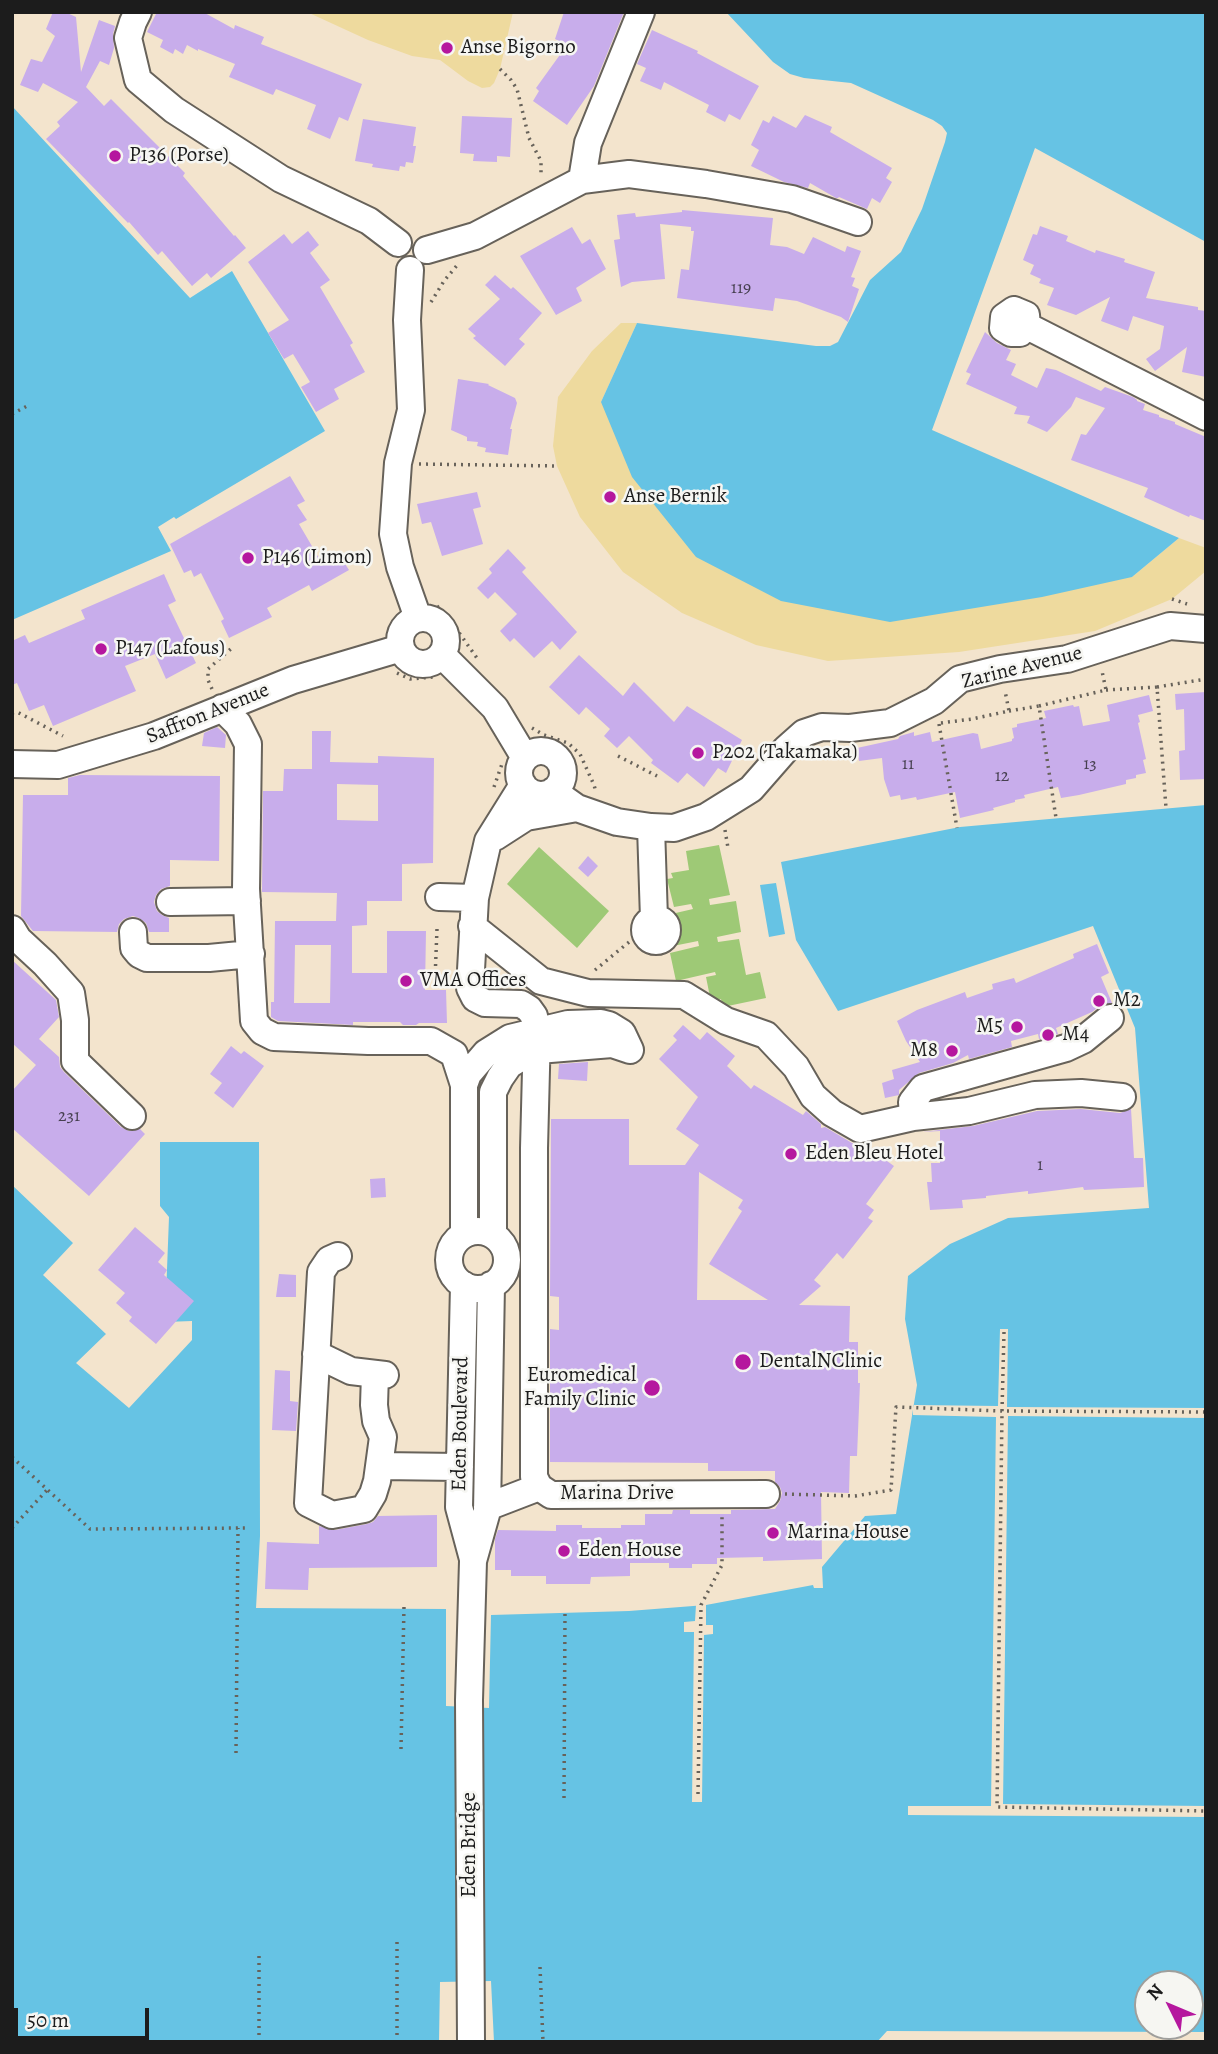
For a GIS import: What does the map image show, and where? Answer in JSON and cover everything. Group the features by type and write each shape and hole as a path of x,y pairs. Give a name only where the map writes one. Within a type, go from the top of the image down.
{"street":[{"path":"138,12 128,38 138,80 174,110 281,179 369,221 398,243"},
{"path":"582,180 588,143 641,12"},
{"path":"427,250 475,236 582,180 629,173 792,199 858,222"},
{"path":"407,237 422,241 427,250 424,264 410,271 400,267 394,253 398,243 407,237"},
{"path":"410,271 407,320 411,410 398,463 393,534 400,567 425,609 445,632 447,640 442,655 422,664 408,659 401,648 402,632 425,609"},
{"path":"1027,326 1206,417"},
{"name":"Zarine Avenue","path":"553,791 589,812 617,822 674,828 706,817 751,789 804,733 822,727 850,728 890,723 934,701 960,679 1000,669 1067,659 1170,626 1206,629"},
{"name":"Saffron Avenue","path":"12,764 58,765 154,736 293,680 401,648"},
{"path":"442,655 495,708 525,758"},
{"path":"222,708 239,724 248,744 247,901 254,1021 262,1031 274,1037 431,1041 454,1054 464,1084"},
{"path":"538,751 545,751 558,758 563,772 562,779 553,791 547,794 533,793 523,786 519,771 525,758 538,751"},
{"path":"523,786 488,842 475,898 470,988 475,998 485,1003 525,1006 534,1016 538,1041"},
{"path":"488,842 526,817 589,812"},
{"path":"651,827 654,919"},
{"path":"439,897 475,898"},
{"path":"170,902 247,901"},
{"path":"472,926 541,981 588,993 684,995 726,1021 766,1035 796,1067 813,1096 832,1114 860,1129 913,1117 969,1111 1035,1095 1081,1093 1122,1097"},
{"path":"12,929 18,939 71,993 75,1020 75,1061 132,1116"},
{"path":"132,932 134,948 147,958 209,958 251,954"},
{"path":"913,1117 912,1102 923,1088 1066,1048 1083,1040 1110,1018"},
{"path":"493,1105 499,1077 509,1065 538,1041 568,1024 601,1023 616,1028 626,1039 630,1050"},
{"path":"333,1039 405,1031 449,1035 482,1057"},
{"path":"464,1084 468,1074 486,1053 510,1038 538,1041"},
{"name":"Marina Drive","path":"538,1041 533,1251 534,1477 539,1487 551,1495 766,1493"},
{"name":"Eden Boulevard","path":"469,1700 473,1561 487,1507 491,1285 501,1277 507,1264 499,1243 493,1105 482,1057"},
{"name":"Eden Boulevard","path":"464,1084 464,1234 456,1241 449,1259 456,1279 464,1285 459,1507 473,1561"},
{"path":"464,1118 493,1105 535,1117"},
{"path":"464,1234 484,1231 499,1243 533,1251"},
{"path":"316,1354 351,1371 380,1375 374,1405 376,1421 383,1437 380,1466 373,1494 364,1509 332,1515 308,1503 316,1354 321,1272 329,1260 338,1256"},
{"path":"464,1285 482,1288 491,1285"},
{"path":"380,1466 460,1467"},
{"path":"487,1507 539,1487"},
{"name":"Eden Bridge","path":"469,1700 471,2042"}],"path":[{"path":"500,69 517,89 528,138 541,161 542,188"},
{"path":"430,304 444,281 470,251 475,236"},
{"path":"12,414 29,405"},
{"path":"418,453 415,464 557,466"},
{"path":"425,609 478,657 481,667"},
{"path":"208,680 208,669 233,647"},
{"path":"1097,648 1106,690"},
{"path":"1000,669 1009,711"},
{"path":"957,828 939,723 1039,706 1106,690 1157,687 1206,679"},
{"path":"1157,687 1166,808"},
{"path":"1039,706 1056,818"},
{"path":"12,713 17,712 63,736"},
{"path":"528,725 544,735 568,743 580,754 594,785 589,812"},
{"path":"618,756 657,776"},
{"path":"718,810 724,821 728,848"},
{"path":"1004,1332 997,1807 1206,1811"},
{"path":"766,1493 855,1496 891,1490 896,1407 1002,1411 1206,1412"},
{"path":"12,1457 90,1530 248,1528"},
{"path":"12,1528 47,1490"},
{"path":"698,1794 701,1605 722,1565 722,1494"},
{"path":"236,1752 238,1528"},
{"path":"401,1749 404,1606"},
{"path":"564,1798 565,1613"},
{"path":"397,1942 397,2042"},
{"path":"259,1955 259,2042"},
{"path":"540,1967 543,2042"}],"green space":[{"path":"719,845 730,895 709,899 710,905 736,901 741,932 717,937 718,942 739,939 746,975 760,972 766,998 723,1007 721,999 711,1002 706,977 716,975 715,972 676,981 670,953 699,946 698,941 673,946 667,915 693,909 691,904 674,907 667,879 673,878 671,873 689,870 686,851"},
{"path":"539,847 609,911 577,948 507,884"}],"sand":[{"name":"Anse Bigorno","path":"307,12 513,12 500,69 494,83 490,87 482,88 440,60 412,56 368,40"},
{"path":"621,323 637,323 601,402 1132,577 1179,538 1206,548 1206,571 1172,599 1095,631 959,652 828,661 756,645 682,613 623,572 580,517 557,466 553,446 558,397 592,351"}],"water":[{"path":"726,12 1206,12 1206,242 1035,148 932,430 1179,538 1132,577 1042,597 890,622 781,601 696,557 632,477 601,402 637,323 816,346 830,346 838,342 870,280 901,252 922,209 947,133 933,120 851,83 790,74 773,62"},
{"path":"12,106 190,298 232,271 325,431 158,527 171,551 12,620"},
{"path":"1206,805 1206,2032 1204,1970 1134,1970 1134,2032 887,2031 877,2042 494,2042 491,1981 440,1982 439,2042 12,2042 12,1185 73,1243 43,1275 106,1334 76,1363 129,1408 192,1340 192,1321 165,1322 169,1217 160,1206 160,1142 259,1142 260,1536 256,1608 446,1609 446,1706 489,1708 491,1615 629,1611 706,1605 813,1585 814,1588 823,1588 822,1567 865,1516 896,1514 917,1385 905,1319 908,1276 950,1244 1008,1218 1149,1208 1135,1028 1093,926 838,1011 796,940 781,862 960,827"},
{"path":"776,883 785,934 769,937 760,885"}],"pier":[{"path":"1000,1329 1008,1329 1007,1407 1206,1408 1206,1418 1008,1416 1003,1804 1206,1806 1206,1817 908,1815 908,1806 991,1806 996,1417 913,1415 913,1408 914,1405 998,1406"},
{"path":"696,1605 706,1605 706,1625 713,1625 713,1634 704,1635 702,1802 692,1802 694,1632 684,1632 684,1622 695,1621"}],"building":[{"path":"53,12 65,12 76,17 81,72 99,20 115,26 114,48 109,65 100,61 86,87 104,106 111,99 185,173 183,176 246,248 211,278 207,273 192,286 162,251 158,255 46,139 60,126 57,122 78,102 43,83 38,92 20,85 31,59 42,62 55,36 46,29"},
{"path":"157,12 203,12 234,29 235,25 264,37 261,44 362,84 348,121 339,117 330,139 307,129 316,105 276,89 273,95 229,77 235,64 198,49 187,45 183,54 175,49 173,54 160,47 163,40 147,32"},
{"path":"564,12 624,12 594,86 567,125 533,101 539,91 536,88 567,45 555,39"},
{"path":"652,30 698,51 697,53 759,86 740,120 729,114 725,122 706,112 709,105 664,82 661,90 640,81 646,68 637,64"},
{"path":"805,115 832,127 830,132 892,168 886,178 892,182 880,203 872,198 867,209 836,198 810,183 808,188 784,182 751,166 759,150 751,145 763,120 769,123 773,116 796,128"},
{"path":"462,116 512,118 510,157 497,156 497,162 473,161 474,154 460,153"},
{"path":"363,119 416,127 413,163 406,162 405,167 400,166 399,171 355,161"},
{"path":"682,210 773,218 770,245 787,247 804,254 813,237 845,252 847,246 861,251 851,277 855,278 852,286 859,289 848,322 797,301 775,298 773,311 677,298 681,269 689,270 694,231 691,231 691,227 660,224 665,279 632,282 621,287 614,240 620,239 617,215 635,213 636,217"},
{"path":"1040,226 1068,236 1066,241 1095,253 1096,250 1125,259 1124,262 1155,272 1146,298 1198,307 1198,310 1206,311 1206,377 1182,372 1187,347 1155,371 1146,359 1160,349 1164,326 1133,316 1128,331 1101,321 1110,297 1076,315 1047,305 1054,288 1039,283 1041,279 1030,274 1034,265 1023,260 1033,234 1037,235"},
{"path":"572,227 582,244 590,239 606,269 576,288 582,301 556,315 520,256"},
{"path":"308,231 319,245 310,253 330,280 320,287 353,343 350,345 365,372 334,389 339,399 316,412 301,387 310,382 293,354 284,359 268,333 289,320 248,262 284,234 292,244"},
{"path":"495,275 542,313 519,339 525,344 505,366 473,338 476,336 468,329 500,299 485,285"},
{"path":"985,332 997,343 1011,350 1006,360 1016,364 1011,375 1037,388 1046,368 1056,370 1101,391 1105,387 1133,397 1145,404 1143,410 1206,437 1206,521 1190,515 1189,517 1144,497 1148,488 1071,460 1081,434 1086,435 1105,408 1076,397 1071,407 1047,432 1027,423 1030,416 1014,414 1017,407 966,384 971,374 966,372"},
{"path":"458,379 489,384 515,398 517,403 510,429 508,455 485,452 486,448 477,446 478,442 467,441 467,437 451,430"},
{"name":"P146 (Limon)","path":"290,476 305,501 297,505 307,520 299,524 323,565 340,556 349,570 312,591 309,585 267,608 272,617 229,638 221,621 224,619 201,573 194,577 191,570 184,573 170,544"},
{"path":"477,492 481,507 473,509 483,544 442,556 431,522 422,524 417,504"},
{"path":"508,549 526,568 522,572 577,632 560,650 552,641 534,658 514,638 510,642 500,631 517,614 495,592 488,599 477,588 492,573 489,569"},
{"name":"P147 (Lafous)","path":"164,574 176,601 168,605 196,663 166,679 155,654 125,666 136,691 53,726 44,705 29,711 17,683 12,685 12,641 25,635 29,643 85,619 81,610"},
{"path":"579,655 623,696 634,682 674,722 687,706 742,740 726,773 718,768 704,787 687,773 678,783 651,763 653,760 629,736 617,748 604,736 610,729 586,707 579,715 549,687"},
{"path":"1206,692 1206,779 1180,780 1179,751 1185,750 1184,709 1176,710 1175,694"},
{"path":"1149,695 1153,711 1138,715 1146,773 1126,780 1126,784 1079,795 1061,798 1058,787 1024,795 1025,798 993,808 994,810 960,818 955,792 917,800 916,797 901,800 900,795 890,797 884,779 882,758 859,761 857,748 898,739 914,732 914,736 930,732 932,742 978,734 981,749 1012,741 1012,728 1017,727 1017,724 1046,718 1044,711 1073,705 1079,706 1083,726 1110,721 1107,705"},
{"path":"217,727 226,735 225,748 202,746 204,733"},
{"path":"312,731 331,731 330,762 378,763 378,756 434,758 433,863 402,864 402,901 367,901 367,925 352,926 352,973 387,973 387,931 426,931 425,990 446,990 447,1023 403,1025 400,1022 353,1022 353,1025 278,1021 271,1017 271,1002 274,1002 275,921 336,921 337,893 262,892 263,791 283,791 284,769 312,769","holes":["337,784 378,785 378,821 337,820","295,945 331,945 330,1003 294,1003"]},
{"path":"80,775 220,776 219,861 170,860 170,886 161,889 154,902 157,911 169,918 169,932 149,932 146,923 133,916 119,924 117,932 33,931 21,916 23,795 68,795 68,778"},
{"path":"588,856 598,866 588,877 578,868"},
{"path":"1097,944 1109,973 1101,977 1112,1003 1101,1005 1092,1012 1056,1028 1058,1034 1039,1039 1038,1034 1011,1041 1012,1047 969,1059 968,1055 953,1063 919,1073 899,1090 899,1095 885,1098 882,1083 894,1079 892,1070 920,1062 897,1021 917,1010 965,992 967,998 993,989 992,984 1014,978 1016,983 1074,958 1073,954"},
{"path":"12,960 56,1000 59,1017 39,1039 59,1057 60,1067 121,1127 129,1131 140,1129 145,1134 89,1196 12,1128 12,1091 36,1065 12,1043"},
{"path":"683,1025 700,1040 707,1032 735,1056 727,1066 751,1089 754,1085 803,1115 806,1111 821,1124 821,1128 825,1127 852,1143 863,1144 894,1166 866,1204 874,1210 868,1218 873,1221 843,1259 837,1253 814,1280 821,1286 799,1305 850,1306 849,1342 858,1342 860,1383 857,1456 850,1456 849,1493 821,1492 822,1559 763,1561 763,1557 717,1558 717,1564 692,1564 692,1568 669,1568 669,1563 630,1563 630,1576 591,1577 590,1584 546,1584 546,1576 511,1576 511,1570 495,1570 495,1539 498,1530 556,1531 556,1525 621,1528 621,1525 645,1525 645,1514 672,1514 673,1510 690,1510 690,1514 731,1514 731,1510 775,1509 780,1501 782,1493 775,1482 775,1471 708,1471 708,1463 550,1462 550,1329 559,1330 559,1297 550,1296 551,1119 629,1119 629,1165 685,1165 699,1145 676,1129 698,1097 659,1059 677,1040 673,1036","holes":["699,1172 743,1200 738,1208 742,1211 709,1264 768,1300 697,1300"]},
{"path":"231,1046 241,1054 244,1051 264,1066 233,1108 214,1093 222,1083 210,1074"},
{"path":"588,1062 587,1081 558,1079 559,1064"},
{"path":"1081,1109 1120,1113 1131,1109 1134,1158 1143,1158 1144,1187 1084,1190 1083,1187 1028,1194 1028,1191 962,1200 963,1208 930,1210 927,1182 932,1182 931,1163 940,1163 940,1131 922,1132 973,1126 1037,1111"},
{"path":"385,1178 386,1197 371,1198 370,1179"},
{"path":"135,1227 165,1253 158,1262 167,1270 164,1275 194,1301 156,1344 129,1321 132,1317 116,1303 125,1293 98,1270"},
{"path":"279,1274 296,1275 296,1297 276,1297"},
{"path":"275,1370 290,1371 290,1401 298,1402 296,1431 272,1430"},
{"path":"437,1515 437,1567 309,1568 308,1590 265,1589 267,1542 319,1544 319,1526 335,1530 367,1524 378,1516"}],"place":[{"name":"Anse Bigorno","path":"447,48"},
{"name":"P136 (Porse)","path":"115,156"},
{"name":"Anse Bernik","path":"610,497"},
{"name":"P146 (Limon)","path":"248,558"},
{"name":"P147 (Lafous)","path":"101,649"},
{"name":"P202 (Takamaka)","path":"698,753"},
{"name":"VMA Offices","path":"406,981"},
{"name":"M2","path":"1099,1001"},
{"name":"M5","path":"1017,1027"},
{"name":"M4","path":"1048,1035"},
{"name":"M8","path":"952,1051"},
{"name":"Eden Bleu Hotel","path":"791,1154"},
{"name":"DentalNClinic","path":"743,1362"},
{"name":"Euromedical Family Clinic","path":"652,1388"},
{"name":"Marina House","path":"773,1533"},
{"name":"Eden House","path":"564,1551"}]}
